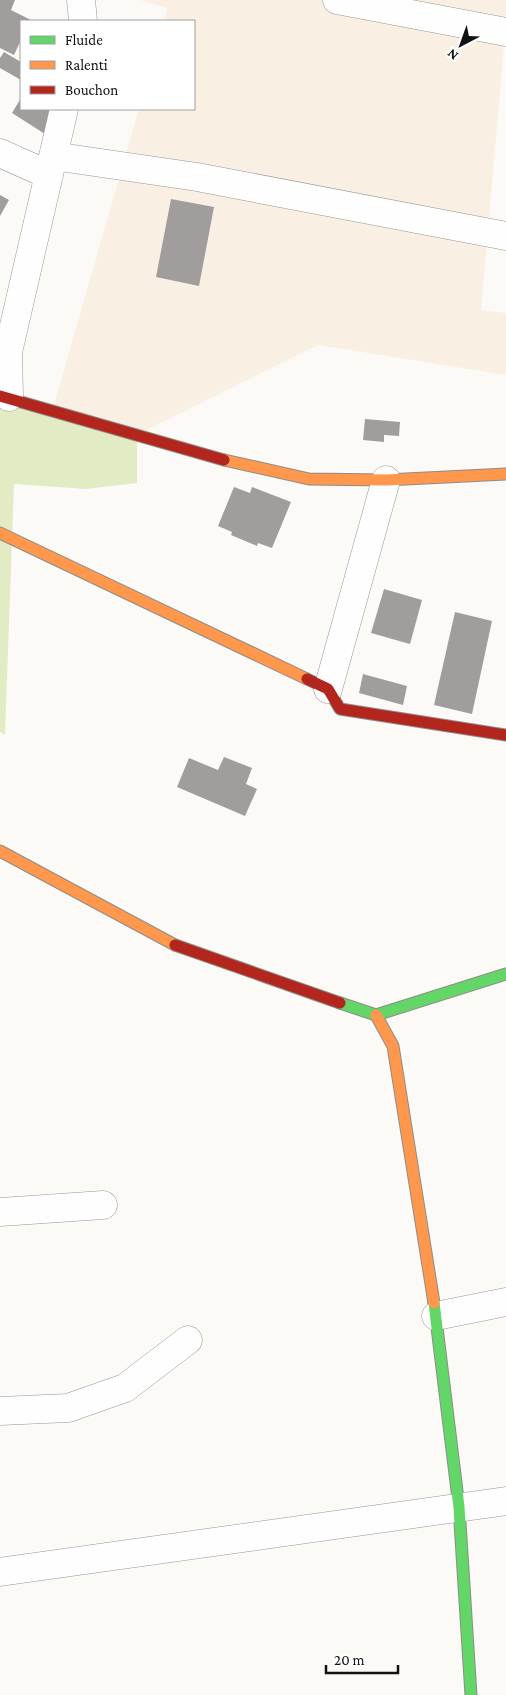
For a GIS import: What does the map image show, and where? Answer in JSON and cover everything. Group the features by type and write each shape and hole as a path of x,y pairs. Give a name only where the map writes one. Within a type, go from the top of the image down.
{"street":[{"path":"81,0 83,20"},
{"path":"337,0 506,32"},
{"path":"64,110 8,352 5,397 209,456 309,479 386,480 506,474"},
{"path":"0,153 51,166 197,177 506,236"},
{"path":"328,689 386,480"},
{"path":"0,533 328,689 340,709 506,735"},
{"path":"0,851 180,947 376,1015 506,974"},
{"path":"376,1015 393,1046 436,1316 459,1507 471,1695"},
{"path":"0,1212 103,1205"},
{"path":"436,1316 506,1302"},
{"path":"0,1411 68,1408 125,1388 188,1340"},
{"path":"0,1572 506,1501"}],"shaded area":[{"path":"140,0 506,0 506,23 481,310 506,313 506,375 318,345 137,435 52,412 139,110 195,110 195,20 164,20 167,8"}],"green space":[{"path":"0,396 137,435 137,483 86,489 14,484 5,735 0,732"}],"building":[{"path":"0,0 15,0 11,10 31,20 20,20 20,42 14,55 0,48"},
{"path":"4,52 20,61 20,79 0,68 0,58"},
{"path":"20,100 20,110 60,110 45,134 12,113"},
{"path":"0,195 9,200 0,216"},
{"path":"171,199 214,207 199,286 156,277"},
{"path":"365,419 400,422 399,436 384,435 384,442 363,440"},
{"path":"234,487 250,493 252,487 291,502 272,548 258,543 257,546 231,535 232,532 218,526"},
{"path":"384,589 422,600 410,644 371,633"},
{"path":"455,612 492,621 472,714 434,705"},
{"path":"363,674 407,686 403,705 359,693"},
{"path":"224,757 252,768 246,784 257,789 245,816 177,787 189,758 218,770"}],"traffic: fast":[{"path":"340,1003 376,1015 506,974"},
{"path":"434,1303 459,1507 471,1695"}],"traffic: slow":[{"path":"224,460 309,479 386,480 506,474"},
{"path":"0,533 307,679"},
{"path":"0,851 175,945"},
{"path":"376,1015 393,1046 434,1303"}],"traffic: jam":[{"path":"0,396 224,460"},
{"path":"307,679 328,689 340,709 506,735"},
{"path":"175,945 340,1003"}]}
